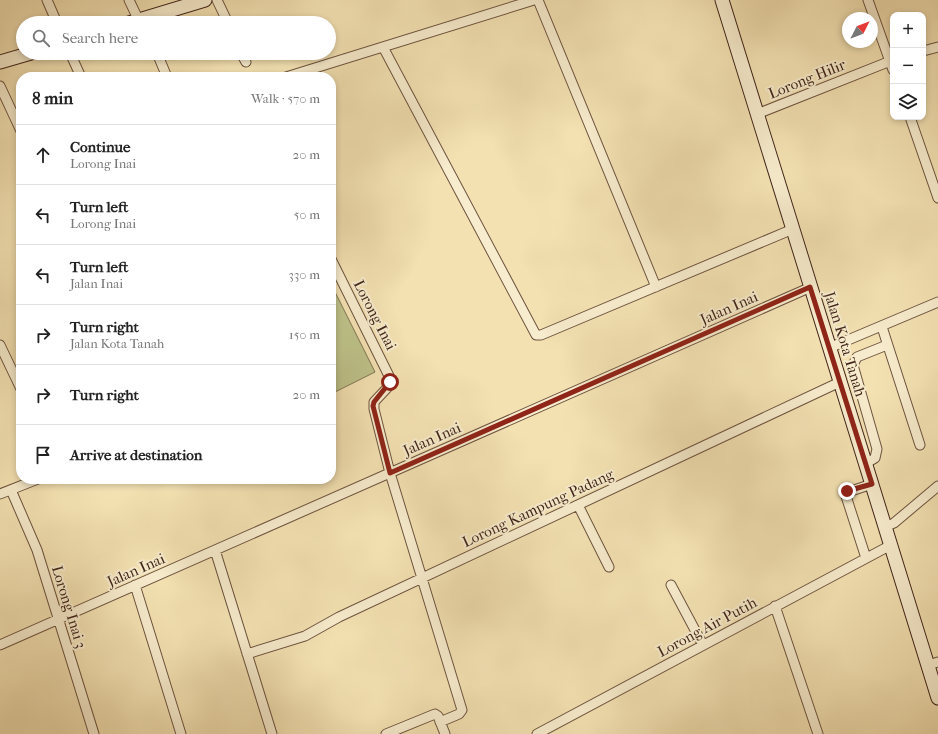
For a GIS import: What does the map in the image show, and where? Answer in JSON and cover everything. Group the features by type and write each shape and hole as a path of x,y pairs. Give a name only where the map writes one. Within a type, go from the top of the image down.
{"street":[{"path":"47,0 54,16"},
{"path":"129,0 134,16"},
{"path":"155,16 205,0"},
{"path":"217,0 225,16"},
{"path":"302,72 534,0"},
{"path":"538,0 656,287"},
{"name":"Jalan Kota Tanah","path":"722,0 885,527 933,664 938,698"},
{"path":"868,0 890,58"},
{"path":"383,47 533,333 541,335 793,229"},
{"path":"926,51 938,47"},
{"path":"0,62 16,57"},
{"path":"73,60 79,72"},
{"path":"160,60 165,72"},
{"name":"Lorong Hilir","path":"757,114 890,64"},
{"path":"0,86 16,120"},
{"path":"911,120 938,198"},
{"name":"Lorong Inai","path":"336,269 389,373 390,382 374,402 373,406 390,473 462,708 459,714 440,722"},
{"name":"Jalan Inai","path":"0,646 810,287"},
{"path":"830,348 882,328 938,302"},
{"path":"882,328 920,445"},
{"path":"0,345 16,379"},
{"path":"865,464 875,458 877,449 852,365 857,357 887,345"},
{"name":"Lorong Kampung Padang","path":"247,654 305,636 329,621 840,382"},
{"path":"0,494 26,484"},
{"path":"866,558 845,493 872,484"},
{"path":"885,527 894,523 938,486"},
{"name":"Lorong Inai 3","path":"11,490 38,550 94,734"},
{"path":"578,505 609,567"},
{"name":"Lorong Air Putih","path":"537,734 891,545"},
{"path":"215,550 272,734"},
{"path":"671,585 703,645"},
{"path":"135,586 181,734"},
{"path":"775,606 818,734"},
{"path":"386,734 433,714 437,715 446,734"}],"green space":[{"path":"336,294 375,372 336,392"}],"route":[{"path":"390,382 389,386 376,399 373,406 390,473 810,287 872,484 847,491"}]}
